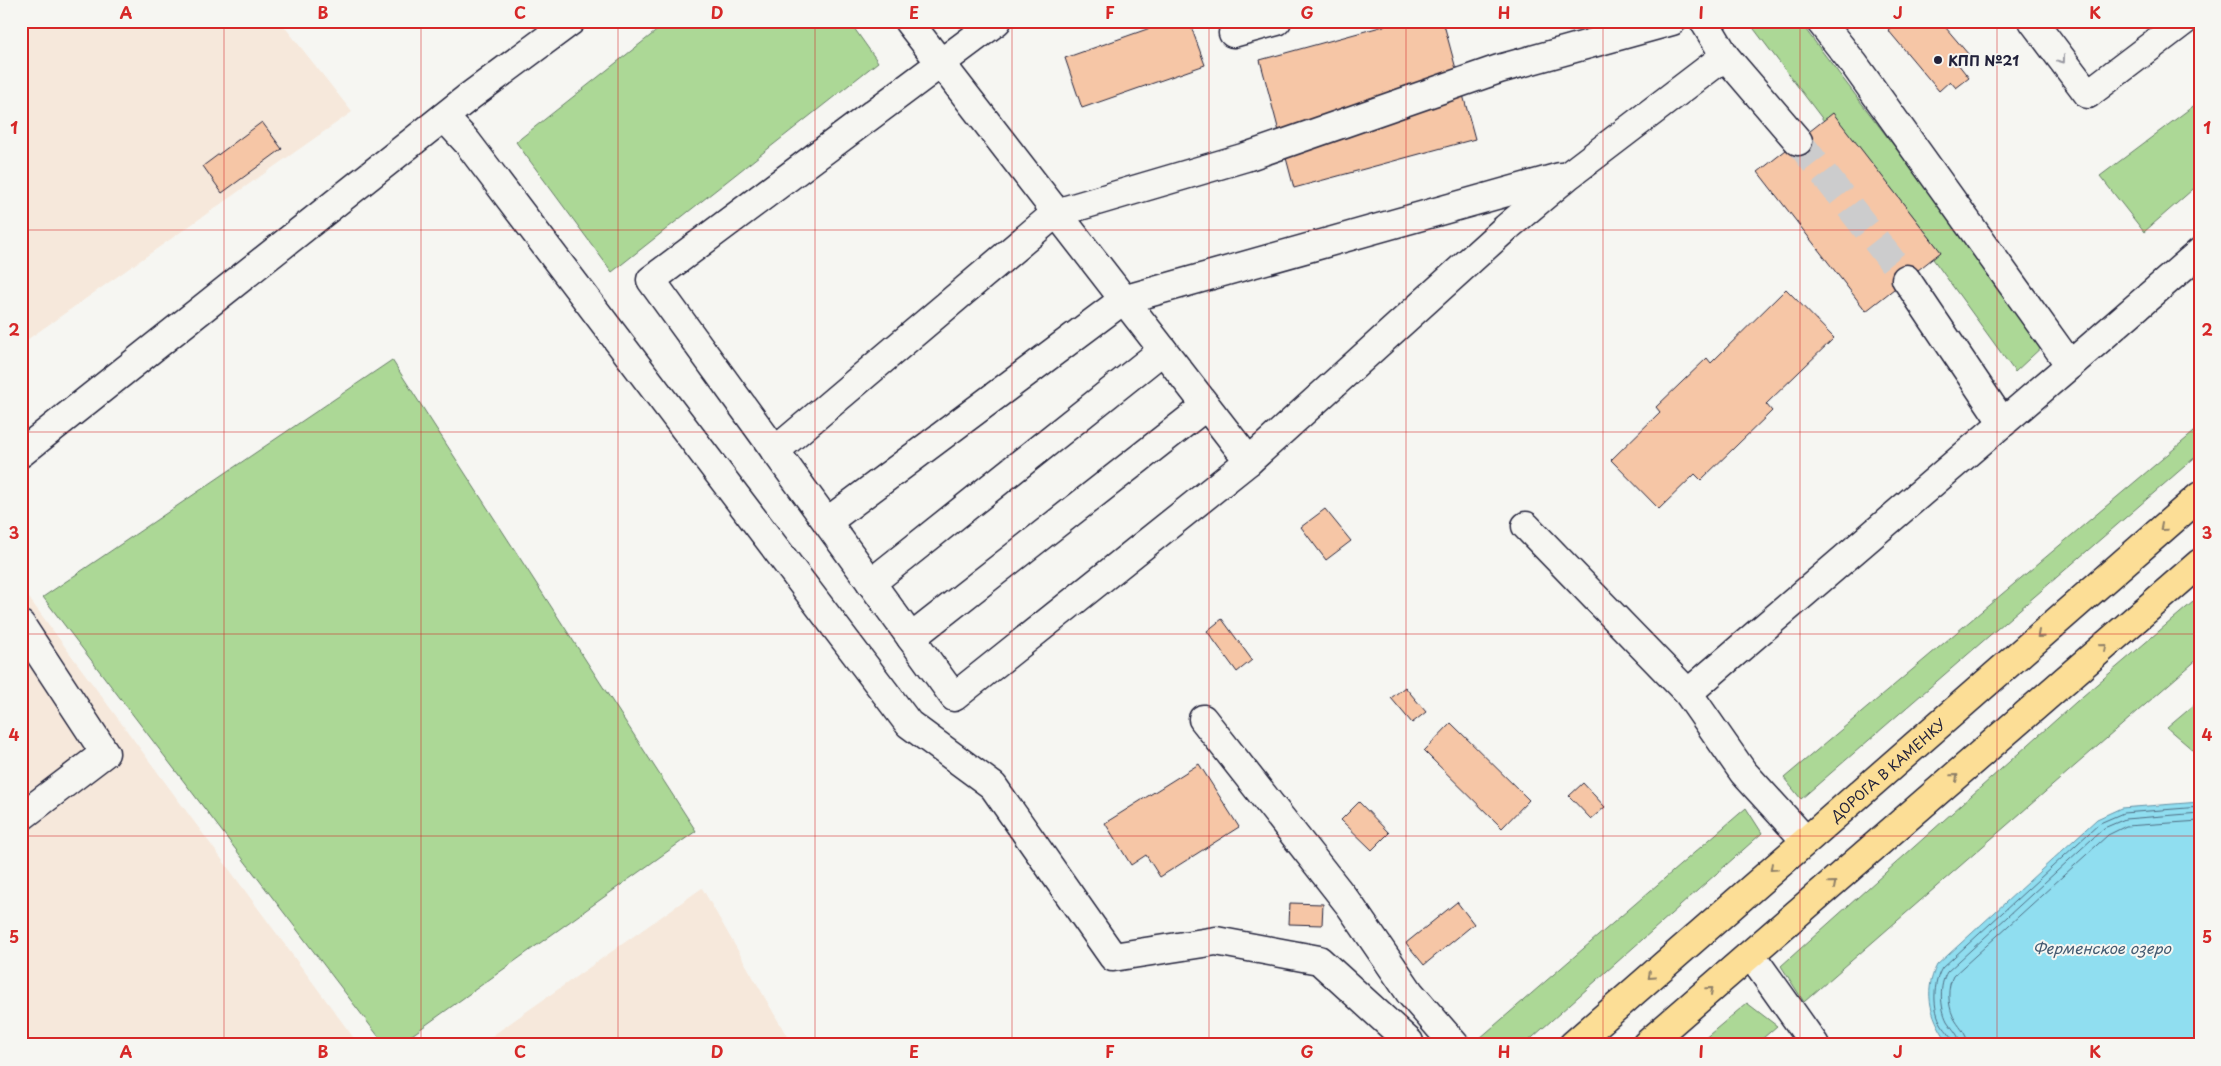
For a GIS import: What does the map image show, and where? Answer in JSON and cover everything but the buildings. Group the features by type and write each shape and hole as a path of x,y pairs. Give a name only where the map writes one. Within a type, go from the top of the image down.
{"main road":[{"name":"ДОРОГА В КАМЕНКУ","path":"1574,1045 1805,840 2200,496"},
{"path":"1646,1045 2200,563"}],"street":[{"path":"21,453 444,117 571,21"},
{"path":"908,21 1249,462"},
{"path":"997,21 651,280 954,697 1249,462 1506,228 1569,175 1725,56"},
{"path":"1233,34 1277,21"},
{"path":"775,451 1056,213 1246,157 1499,69 1672,21"},
{"path":"1704,21 1725,56 1798,141"},
{"path":"1820,21 1854,64 2070,365"},
{"path":"2033,21 2088,94 2184,21"},
{"path":"444,117 467,142 910,724 993,786 1113,957 1216,941 1319,960 1409,1042 1406,1045"},
{"path":"827,522 1124,300 1569,175"},
{"path":"1688,693 2200,252"},
{"path":"1906,279 2002,423"},
{"path":"872,583 1163,350"},
{"path":"911,638 1206,406"},
{"path":"1526,526 1688,693 1743,772 1805,840"},
{"path":"21,625 105,753 21,817"},
{"path":"1203,719 1351,907 1410,993 1445,1031 1455,1045"},
{"path":"1751,955 1815,1045"}],"shaded area":[{"path":"21,21 280,21 352,112 21,344"},
{"path":"21,587 26,594 359,1045 21,1045"},
{"path":"702,888 792,1045 479,1045"}],"green space":[{"path":"669,21 849,21 878,62 612,272 516,142"},
{"path":"1748,21 1799,21 2045,344 2015,372 1933,259 1941,252 1833,114 1824,121"},
{"path":"2200,101 2200,183 2144,232 2100,176"},
{"path":"392,360 696,831 398,1045 385,1045 43,597"},
{"path":"2200,427 2200,453 1801,799 1784,778"},
{"path":"2200,596 2200,657 1804,1002 1781,966 2076,702"},
{"path":"2200,700 2200,756 2167,728"},
{"path":"1746,808 1762,833 1524,1045 1472,1045"},
{"path":"1747,1003 1777,1026 1755,1045 1697,1045"}],"water":[{"name":"Ферменское озеро","path":"2200,802 2200,1045 1950,1045 1938,1026 1931,1006 1930,986 1937,965 2097,819 2121,808"}],"tunnel":[{"path":"1798,141 1906,279"}],"place":[{"name":"КПП №21","path":"1938,60"}]}
